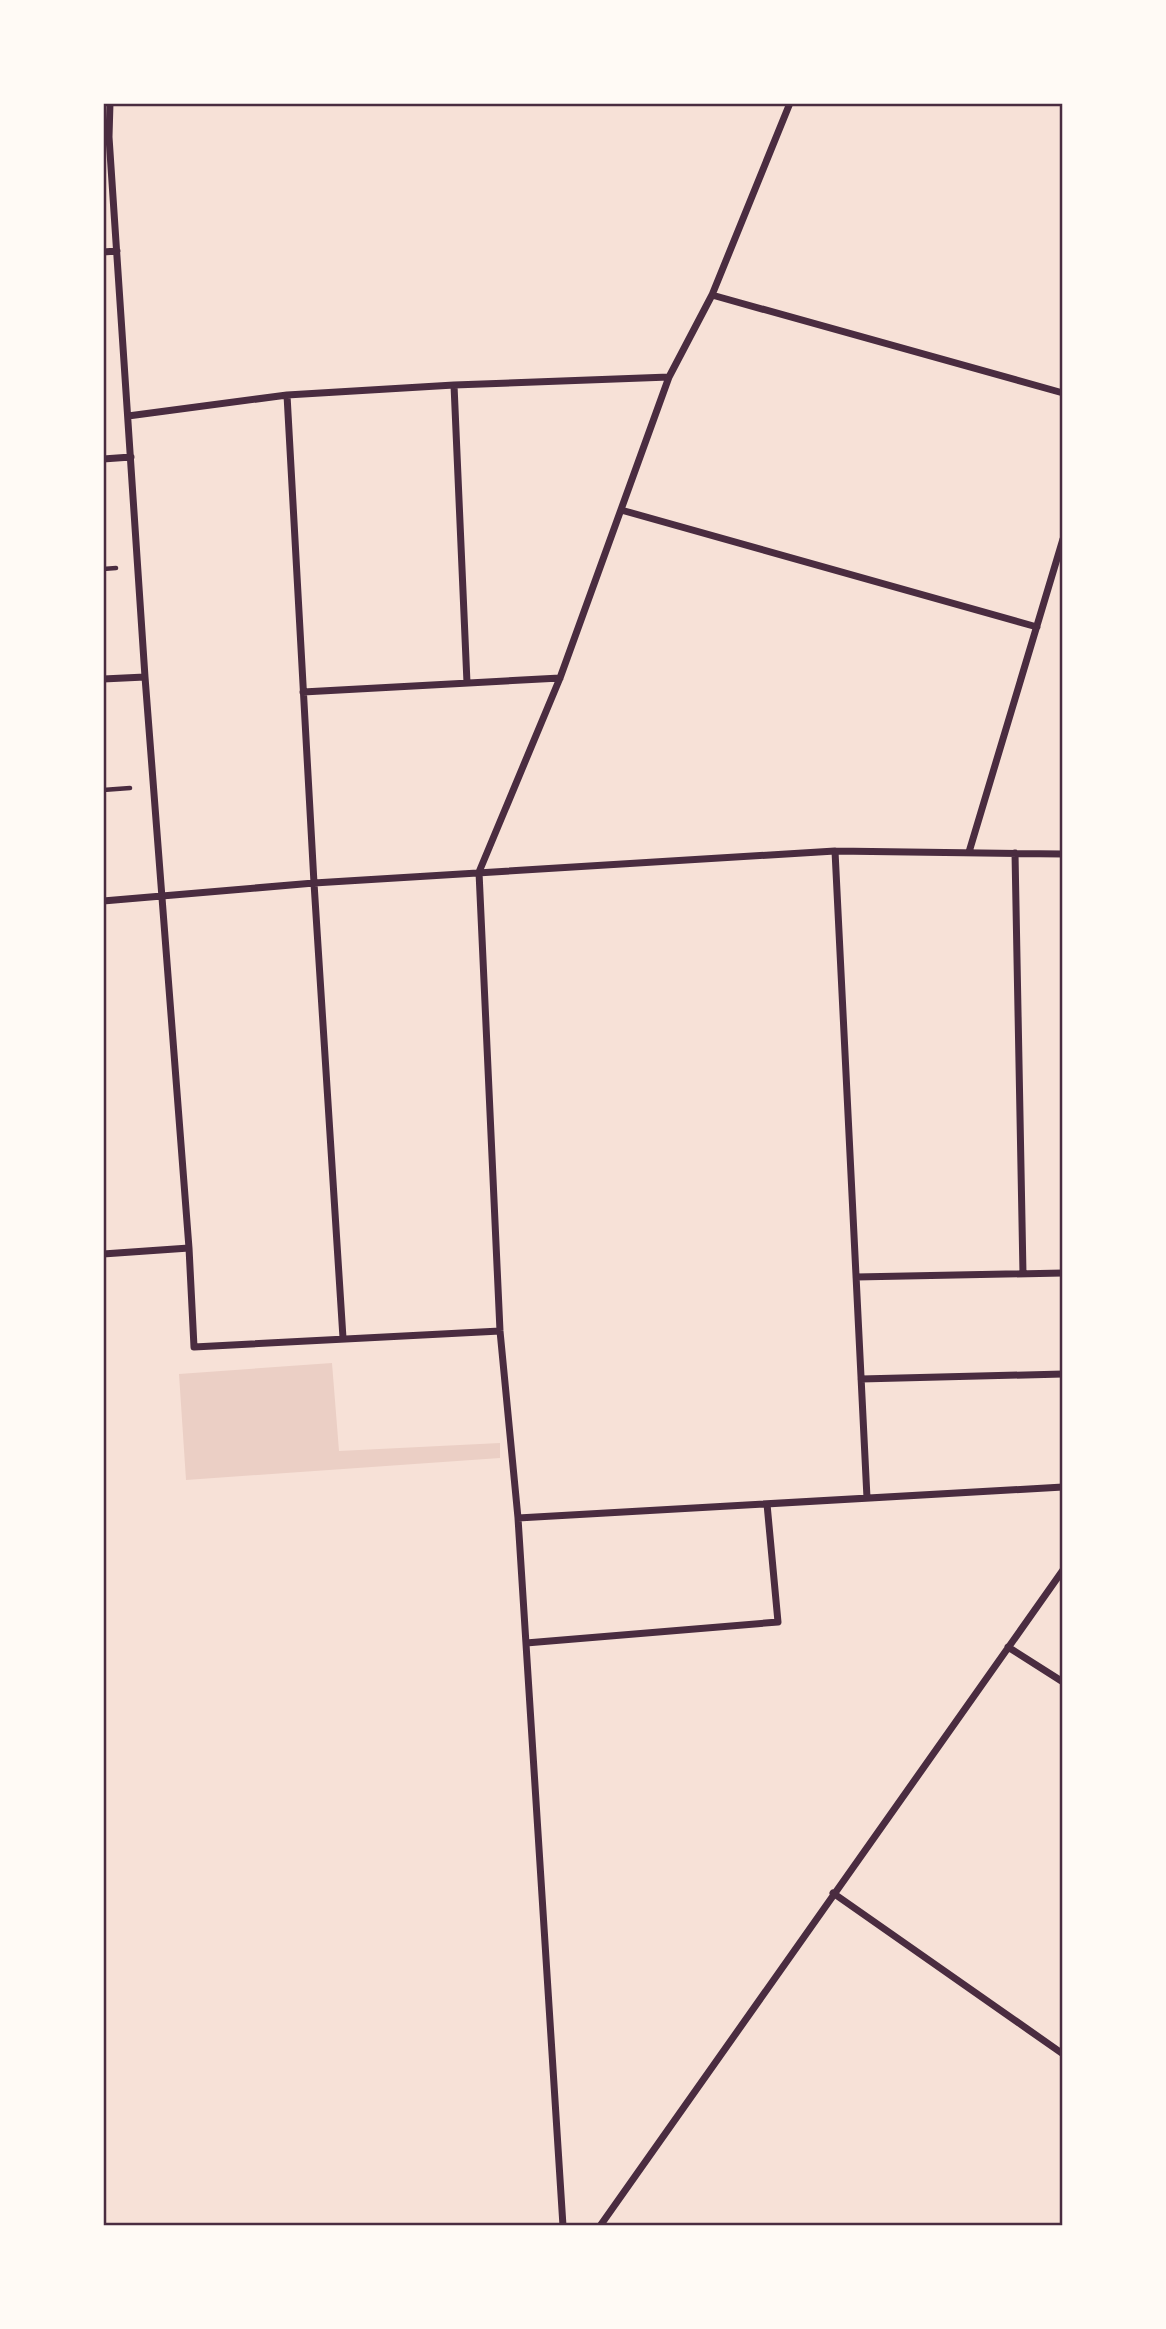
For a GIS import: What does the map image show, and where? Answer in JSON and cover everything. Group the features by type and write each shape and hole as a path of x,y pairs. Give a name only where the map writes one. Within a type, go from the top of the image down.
{"street":[{"path":"110,103 109,137 145,677 194,1346 500,1331"},
{"path":"563,2226 518,1518 500,1331 479,872 560,678 669,377 712,295 790,103"},
{"path":"103,252 117,251"},
{"path":"712,295 1063,393"},
{"path":"128,415 287,395 454,385 669,377"},
{"path":"454,385 467,683"},
{"path":"287,395 343,1338"},
{"path":"103,459 131,457"},
{"path":"621,510 1037,627"},
{"path":"969,852 1063,540"},
{"path":"103,679 145,677"},
{"path":"303,692 560,678"},
{"path":"835,850 867,1498"},
{"path":"103,901 314,883 835,850 1063,854"},
{"path":"1015,853 1023,1274"},
{"path":"103,1254 188,1248"},
{"path":"856,1277 1063,1273"},
{"path":"861,1379 1063,1374"},
{"path":"518,1518 1063,1487"},
{"path":"526,1643 778,1622 767,1504"},
{"path":"600,2226 1063,1570"},
{"path":"1008,1647 1063,1682"},
{"path":"833,1893 1063,2054"}],"shaded area":[{"path":"332,1363 339,1451 500,1443 500,1458 186,1480 179,1374"}]}
